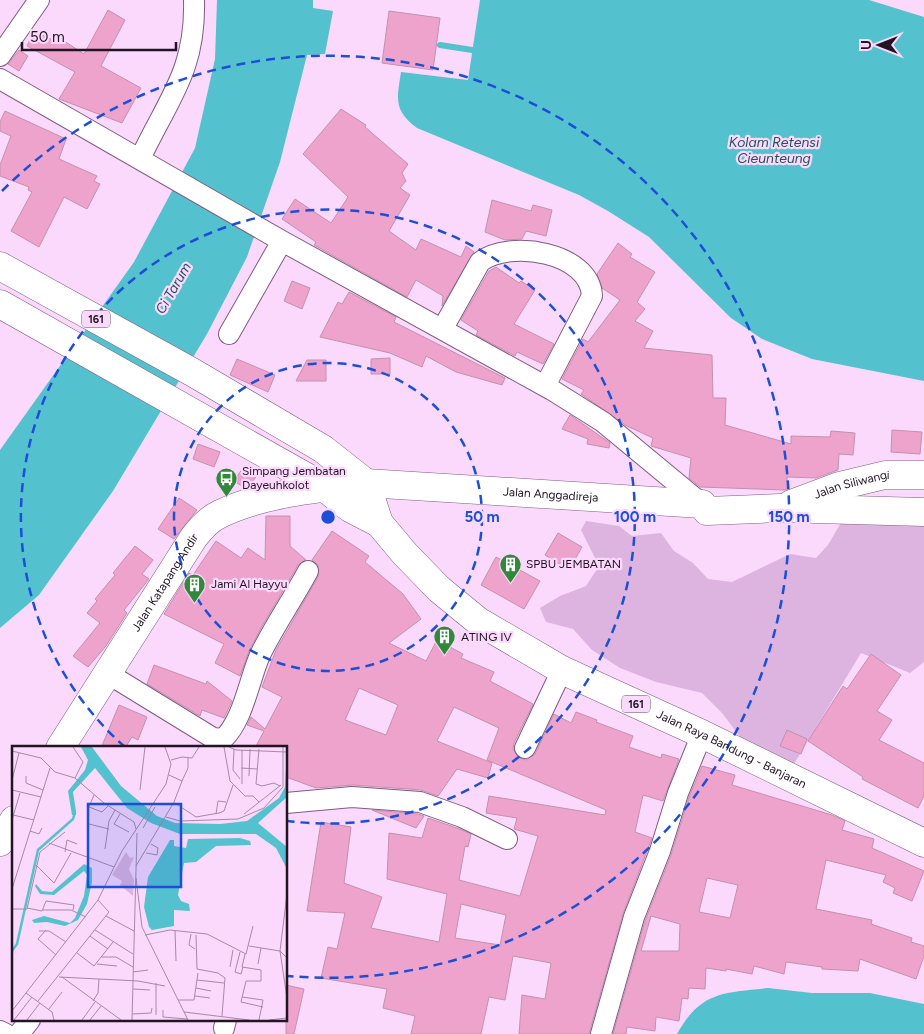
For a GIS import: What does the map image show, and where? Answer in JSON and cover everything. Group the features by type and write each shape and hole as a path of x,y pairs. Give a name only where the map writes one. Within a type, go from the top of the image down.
{"main road":[{"name":"161","path":"0,266 192,372 323,449 366,484"},
{"name":"Jalan Raya Bandung - Banjaran","path":"0,304 324,487 350,508 379,523 425,575 478,621 562,670 702,734 924,843"},
{"name":"Jalan Siliwangi","path":"780,508 839,486 886,475 924,475"},
{"name":"Jalan Raya Bandung - Banjaran","path":"366,484 379,523"},
{"name":"Jalan Anggadireja","path":"324,487 366,484 702,504 707,511 780,508 924,512"},
{"name":"Jalan Katapang Andir","path":"68,745 107,672 194,537 204,525 219,514 265,499 324,487"},
{"path":"0,842 12,823"}],"street":[{"path":"0,56 39,0"},
{"path":"148,164 187,64 192,40 194,0"},
{"path":"0,79 264,231 443,328 545,386 603,422 702,504"},
{"path":"229,334 282,241"},
{"path":"443,328 480,262 487,257 496,253 544,253 570,264 586,276 591,285 592,296 545,386"},
{"path":"107,672 213,738 223,739 229,733 242,706 264,647 308,571"},
{"path":"525,748 562,670"},
{"path":"601,1034 634,917 660,851 678,793 702,734"},
{"path":"288,802 352,797 420,802 462,817 507,839"},
{"path":"19,1034 28,1022"},
{"path":"0,1031 6,1034"}],"shaded area":[{"path":"843,519 924,524 924,662 910,673 861,653 794,764 741,738 722,713 702,693 656,682 620,668 592,650 573,629 546,622 540,608 560,596 586,586 599,566 581,530 586,521 619,526 632,536 661,533 674,551 693,563 708,579 732,582 790,554 816,558 828,545"}],"water":[{"name":"Ci Tarum","path":"217,0 313,0 313,8 333,11 325,54 307,55 280,162 247,257 207,334 113,491 39,595 0,628 0,450 134,262 195,148 215,59"},
{"name":"Kolam Retensi Cieunteung","path":"480,0 869,0 924,17 924,381 812,359 762,339 731,318 649,237 608,211 579,195 417,128 409,122 398,103 401,72 468,80"},
{"path":"768,988 812,993 870,993 924,1004 924,1034 677,1034 695,1009 704,1002 726,993"}],"building":[{"path":"108,10 125,20 101,66 141,88 122,123 59,99 75,72 27,46 34,31 59,43 61,39 84,54"},
{"path":"389,11 440,18 433,70 382,63"},
{"path":"19,50 28,56 19,71 8,64"},
{"path":"341,109 366,125 365,127 408,164 402,173 406,181 400,188 410,195 389,231 416,250 421,239 461,257 466,246 474,252 442,306 443,296 416,280 407,297 314,245 316,242 282,219 295,199 331,223 348,197 303,154"},
{"path":"5,111 66,139 59,159 97,176 94,181 100,184 87,209 64,197 39,247 11,231 32,192 28,190 29,187 0,176 0,165 11,136 0,131 0,122"},
{"path":"492,200 531,211 533,205 552,210 546,236 526,231 522,239 505,240 485,232"},
{"path":"618,243 632,254 630,257 655,272 637,302 645,309 635,321 653,331 644,348 712,355 713,398 726,398 725,425 791,444 791,436 830,437 831,431 855,433 853,455 839,454 838,470 816,478 787,477 787,489 785,490 700,487 689,478 691,458 651,446 653,438 627,426 581,394 584,390 562,379 583,339 588,342 620,300 602,288 597,274"},
{"path":"496,267 519,283 521,281 535,290 514,324 554,344 543,364 517,352 515,356 476,335 478,331 461,320 489,271"},
{"path":"292,281 310,288 302,309 284,301"},
{"path":"349,292 396,317 394,322 505,378 502,385 456,372 426,356 422,367 390,353 320,337 338,302 342,304"},
{"path":"390,358 390,374 371,374 371,359"},
{"path":"237,359 275,375 268,392 230,375"},
{"path":"307,360 326,360 326,381 296,381"},
{"path":"570,415 610,443 609,448 587,444 588,439 562,429"},
{"path":"892,430 922,432 920,454 891,452"},
{"path":"198,444 220,452 214,467 193,459"},
{"path":"244,467 251,467 259,473 249,486 245,488 237,483 237,476"},
{"path":"179,498 197,510 174,539 158,529"},
{"path":"266,516 290,516 290,546 306,560 298,565 261,628 249,651 240,676 215,663 224,644 164,614 189,573 193,575 216,541 241,558 248,548 265,560"},
{"path":"332,531 369,556 365,562 403,594 421,619 389,643 426,661 437,640 463,654 461,658 494,672 490,681 533,704 514,743 513,749 520,758 526,760 535,754 554,714 571,723 576,712 633,736 629,747 661,758 662,754 679,759 663,801 643,795 635,832 652,838 623,914 589,1034 519,1034 522,995 545,999 551,963 513,956 505,1000 489,997 481,1034 411,1034 415,1016 383,1008 387,989 321,978 328,947 337,949 345,913 307,911 321,822 351,827 344,883 382,897 371,928 439,942 447,894 387,879 389,833 422,838 428,818 471,834 468,847 465,846 459,880 520,896 538,836 514,829 517,818 486,813 489,796 605,815 606,810 487,760 499,728 454,707 437,741 492,763 488,778 457,769 438,796 421,790 353,785 316,788 288,778 288,746 256,746 264,731 247,725 251,717 265,729 282,697 262,687 276,650 318,577 318,565 312,560","holes":["359,688 398,705 386,735 345,720","461,904 506,915 500,945 455,938"]},
{"path":"558,533 582,547 569,570 545,555"},
{"path":"135,546 153,560 142,574 149,579 124,610 127,613 106,646 88,667 73,656 100,623 87,613 97,601 95,599 115,575 113,573"},
{"name":"SPBU JEMBATAN","path":"496,557 540,581 524,609 481,585"},
{"path":"871,654 901,675 877,711 892,720 879,740 924,763 924,796 918,808 862,779 863,777 808,741 843,686 847,689"},
{"path":"154,665 206,684 207,681 232,701 224,718 202,710 200,716 147,684"},
{"path":"119,705 147,717 138,740 132,737 126,746 102,746"},
{"path":"787,730 807,739 801,754 780,746"},
{"path":"702,766 735,775 732,785 832,815 845,821 842,830 874,839 872,848 924,871 912,901 893,893 895,888 883,882 886,875 826,860 816,909 872,920 871,924 912,938 911,942 924,946 924,956 916,979 860,959 858,971 822,969 822,967 786,962 784,974 754,966 752,974 726,969 726,971 706,968 705,989 689,988 688,999 682,998 679,1021 656,1017 655,1031 627,1027 626,1034 613,1034 645,921 671,855 689,797","holes":["707,878 738,885 730,918 699,912","651,916 680,924 679,951 641,951"]},
{"path":"372,810 418,814 424,816 416,828"},
{"path":"288,985 304,989 294,1034 286,1034 286,1022 288,1022"}],"waterway":[{"path":"440,45 472,50"}],"place":[{"name":"Simpang Jembatan Dayeuhkolot","path":"226,497"},
{"name":"SPBU JEMBATAN","path":"510,583"},
{"name":"Jami Al Hayyu","path":"195,603"},
{"name":"ATING IV","path":"445,656"}]}
